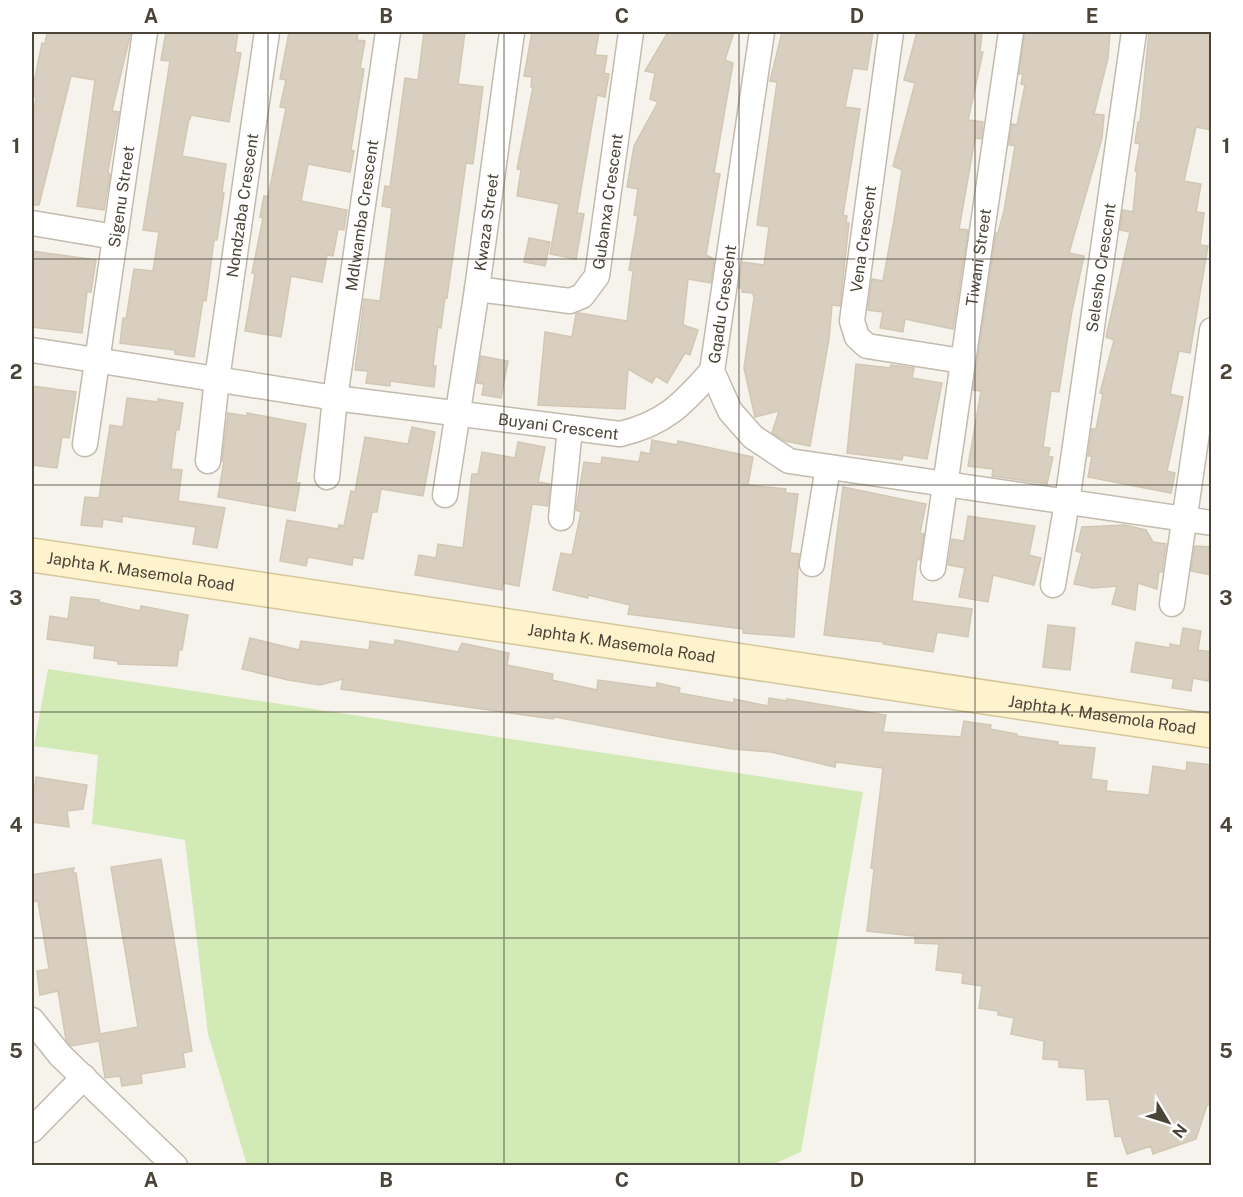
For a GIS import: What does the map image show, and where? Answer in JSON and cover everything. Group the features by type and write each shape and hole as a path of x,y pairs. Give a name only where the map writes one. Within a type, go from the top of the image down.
{"main road":[{"name":"Japhta K. Masemola Road","path":"32,559 1212,731"}],"street":[{"name":"Sigenu Street","path":"97,360 145,32"},
{"name":"Nondzaba Crescent","path":"217,379 267,32"},
{"name":"Mdlwamba Crescent","path":"336,398 388,32"},
{"name":"Kwaza Street","path":"456,414 477,289 512,32"},
{"name":"Gubanxa Crescent","path":"477,289 570,301 582,296 597,276 631,32"},
{"name":"Gqadu Crescent","path":"762,32 712,371 730,411 753,437 789,461 1212,523"},
{"name":"Vena Crescent","path":"891,32 852,321 857,337 867,346 962,361"},
{"name":"Tiwani Street","path":"945,484 1011,32"},
{"name":"Selesho Crescent","path":"1068,502 1134,32"},
{"path":"32,223 115,237"},
{"path":"1172,604 1212,330"},
{"name":"Buyani Crescent","path":"32,350 336,398 620,434 642,429 667,416 691,395 712,371"},
{"path":"85,444 97,360"},
{"path":"208,461 217,379"},
{"path":"327,477 336,398"},
{"path":"444,495 456,414"},
{"path":"561,518 570,428"},
{"path":"812,564 828,467"},
{"path":"933,568 945,484"},
{"path":"1053,585 1068,502"},
{"path":"32,1020 44,1038 175,1166"},
{"path":"32,1130 84,1077"}],"green space":[{"path":"48,669 863,792 801,1152 769,1166 247,1165 208,1034 185,840 92,824 98,755 34,746"}],"building":[{"path":"47,32 131,32 112,111 119,112 108,171 110,175 104,210 77,206 95,80 71,76 39,205 32,205 32,127 36,97 32,96 32,93 42,43 45,44"},
{"path":"166,32 238,32 235,52 241,53 229,122 191,115 182,156 226,164 217,240 214,240 206,301 203,300 194,357 175,354 175,350 120,343 134,269 153,271 159,232 143,230 170,61 161,60"},
{"path":"289,32 358,32 357,40 365,41 360,68 364,69 351,150 354,151 350,172 308,164 301,201 347,210 344,230 338,229 333,256 327,255 322,282 291,276 281,337 245,331 255,274 252,273 263,218 260,217 264,196 268,197 286,108 280,107 286,80 280,79"},
{"path":"424,32 465,32 458,84 483,87 473,164 466,163 447,298 445,298 441,328 438,327 433,366 436,366 434,387 390,381 390,386 366,383 368,371 355,370 364,299 380,301 392,208 382,206 385,186 390,187 405,78 418,80"},
{"path":"532,32 599,32 595,55 607,56 604,73 609,74 605,97 597,95 577,213 584,214 576,259 550,254 559,204 517,196 521,170 517,169 533,87 531,87 532,77 524,76"},
{"path":"668,32 734,32 725,60 733,63 714,173 720,174 706,255 714,259 711,283 688,279 683,325 698,330 690,355 685,353 667,383 656,376 652,383 628,369 625,409 538,405 545,332 572,337 576,314 579,313 627,321 633,271 629,270 638,216 634,215 638,189 627,187 634,146 658,102 650,99 655,73 645,71"},
{"path":"782,32 873,32 867,70 853,68 845,107 860,109 843,215 847,216 846,223 849,223 840,306 832,305 829,339 810,446 785,441 772,433 779,411 755,417 744,368 754,298 753,293 742,292 742,288 739,288 742,262 764,265 769,227 757,225 777,82 770,81"},
{"path":"917,32 982,32 980,52 983,52 968,120 983,122 981,139 975,138 959,229 968,230 953,329 905,319 903,332 880,328 883,312 868,310 872,279 883,281 894,220 902,170 893,166 915,83 904,80"},
{"path":"1025,32 1110,32 1108,58 1094,114 1104,115 1102,138 1069,253 1084,256 1072,311 1059,392 1051,391 1043,447 1050,448 1048,456 1053,457 1047,484 992,476 993,469 968,466 981,391 973,390 996,233 998,233 1004,211 1015,146 1009,145 1012,124 1017,125 1025,85 1021,84 1023,74 1019,74"},
{"path":"1149,32 1212,32 1212,130 1196,127 1184,181 1201,184 1196,212 1204,213 1200,245 1208,246 1190,353 1179,351 1170,394 1183,397 1167,471 1175,473 1171,493 1088,477 1092,456 1088,456 1092,429 1096,429 1103,394 1100,393 1114,340 1106,337 1130,232 1120,230 1123,210 1133,212 1137,171 1135,171 1140,144 1135,143 1138,122 1140,122"},
{"path":"529,238 550,242 545,266 524,262"},
{"path":"32,251 96,260 91,292 87,292 82,333 32,327"},
{"path":"481,356 508,361 501,398 482,395 484,384 477,383"},
{"path":"856,364 914,368 912,378 942,383 927,459 903,455 902,460 847,453"},
{"path":"32,386 76,392 69,438 62,437 57,468 32,465"},
{"path":"127,398 183,403 179,430 176,430 171,469 182,470 178,501 225,508 217,548 193,544 196,527 122,516 122,522 103,519 102,527 81,525 85,497 99,498 110,425 123,427"},
{"path":"228,413 247,416 247,413 306,424 296,483 300,483 295,511 218,497"},
{"path":"412,427 435,432 423,496 381,489 377,512 372,512 363,559 353,557 352,565 308,557 306,566 280,561 287,520 338,529 339,525 344,526 351,491 355,492 365,437 408,444"},
{"path":"652,440 677,445 678,441 753,457 748,485 786,489 785,493 798,494 790,553 799,554 794,637 743,633 743,629 628,614 630,605 553,590 561,553 572,555 581,512 576,510 584,462 601,464 602,457 639,462 641,452 650,454"},
{"path":"518,442 545,447 538,482 550,484 548,506 532,504 519,586 503,583 502,590 415,575 419,555 436,558 438,544 463,548 472,474 478,474 482,452 515,458"},
{"path":"843,487 926,504 920,533 924,534 920,560 917,559 912,601 972,609 968,637 937,632 933,652 883,644 884,642 824,635"},
{"path":"968,516 1035,526 1029,555 1041,558 1034,585 993,575 988,602 959,597 965,568 948,565 952,539 964,541"},
{"path":"1125,525 1146,530 1153,542 1166,544 1157,589 1138,583 1135,610 1112,604 1117,586 1093,588 1074,584 1082,553 1076,551 1082,527"},
{"path":"1195,546 1212,547 1212,575 1191,571"},
{"path":"71,597 99,600 99,602 140,611 141,606 188,615 177,666 118,664 118,661 94,658 95,646 47,639 50,616 68,619"},
{"path":"1048,625 1075,628 1070,670 1043,667"},
{"path":"1183,628 1201,631 1198,650 1212,652 1208,681 1193,678 1191,691 1172,688 1174,679 1131,672 1136,642 1170,648 1170,644 1180,646"},
{"path":"250,638 299,650 301,641 369,650 370,641 394,645 395,640 458,652 462,643 509,653 507,665 553,674 552,680 597,690 598,680 656,688 657,683 680,688 679,693 734,703 734,699 768,706 769,698 787,701 787,699 886,715 883,732 961,737 964,721 991,725 990,729 1017,734 1017,736 1058,742 1058,745 1095,748 1091,779 1107,781 1106,791 1149,795 1153,766 1186,771 1187,762 1212,765 1212,1105 1207,1105 1196,1139 1153,1154 1151,1146 1127,1154 1121,1136 1115,1137 1109,1099 1087,1100 1085,1069 1059,1067 1059,1060 1043,1059 1044,1041 1011,1034 1014,1018 998,1015 998,1011 979,1008 982,986 962,983 963,973 936,970 939,944 915,943 915,936 867,931 874,869 871,868 883,768 836,762 835,767 771,752 733,749 555,717 553,719 341,689 343,679 320,685 288,680 242,669"},
{"path":"36,777 87,785 83,809 67,811 69,827 32,822"},
{"path":"161,859 192,1051 183,1053 185,1067 141,1074 142,1083 122,1086 120,1076 105,1078 99,1041 71,1046 66,1040 58,991 40,995 37,971 49,969 38,901 32,902 32,875 74,868 100,1034 138,1027 111,867"}]}
